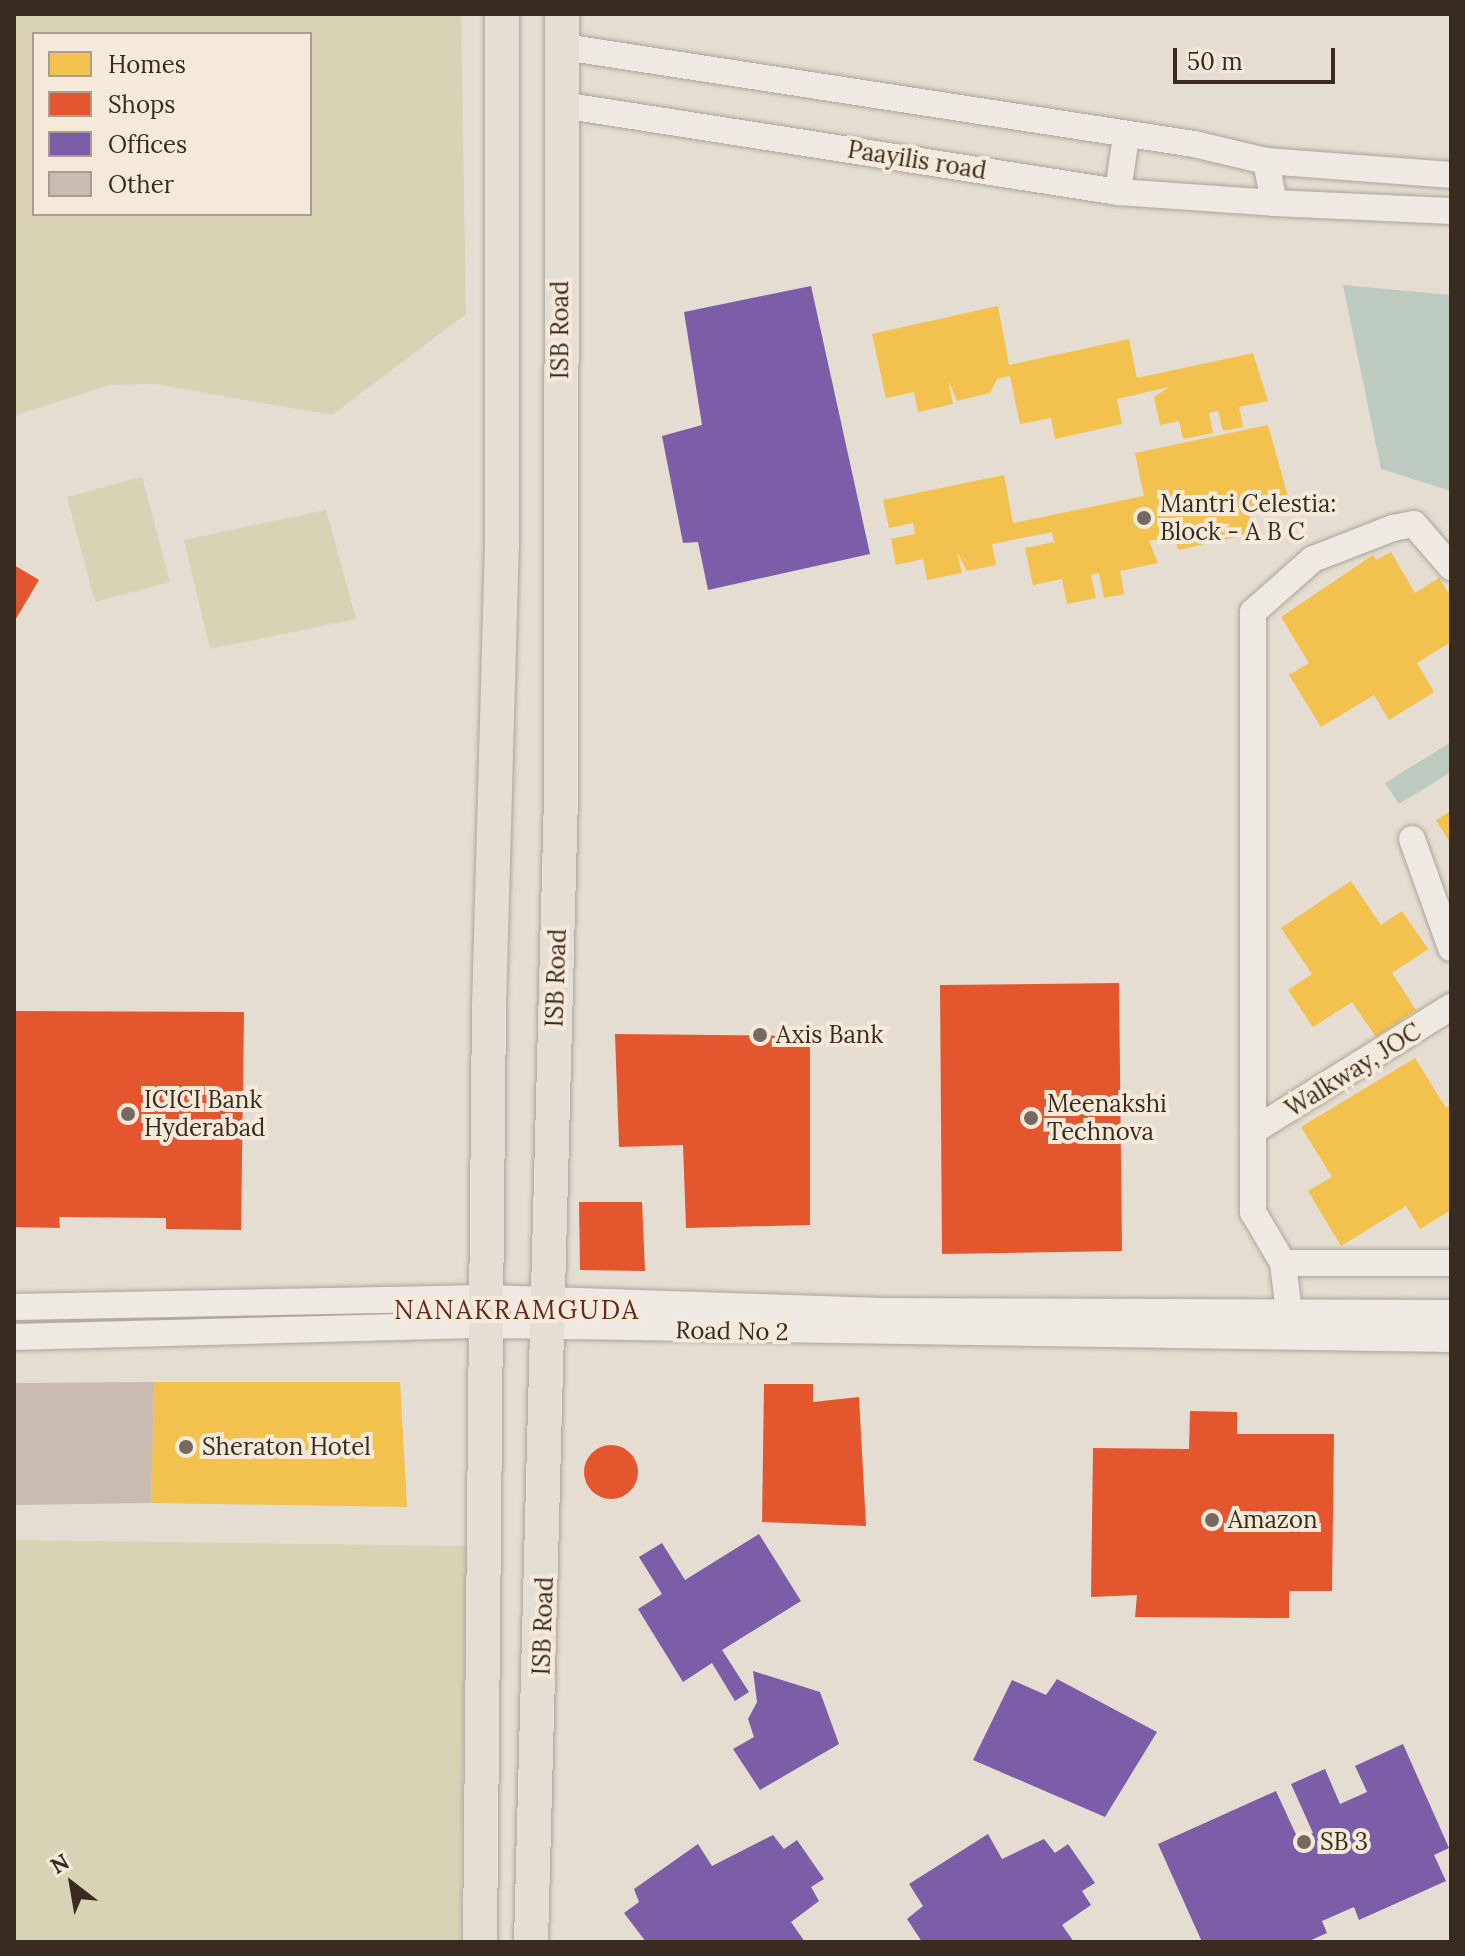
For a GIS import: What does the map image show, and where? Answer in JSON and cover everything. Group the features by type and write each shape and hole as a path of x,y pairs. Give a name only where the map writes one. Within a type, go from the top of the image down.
{"main road":[{"path":"480,1942 486,1312 502,545 502,14"},
{"name":"ISB Road","path":"531,1942 552,1316 563,31"}],"street":[{"path":"563,31 1266,161 1451,175"},
{"name":"Paayilis road","path":"562,105 1118,192 1451,211"},
{"path":"1118,192 1126,136"},
{"path":"1266,161 1274,203"},
{"path":"1289,1312 1283,1263 1253,1212 1253,612 1313,559 1393,528 1414,524 1451,567"},
{"path":"1412,839 1451,948"},
{"name":"Walkway, JOC","path":"1253,1131 1451,1007"},
{"path":"1283,1263 1451,1263"},
{"name":"Road No 2","path":"14,1307 486,1312 1451,1339"},
{"name":"Road No 2","path":"14,1337 486,1312"},
{"name":"Road No 2","path":"552,1316 1451,1313"}],"shaded area":[{"path":"14,14 461,14 466,314 332,415 155,384 109,385 14,416"},
{"path":"1343,285 1451,295 1451,491 1381,469"},
{"path":"142,477 170,582 95,602 67,497"},
{"path":"326,510 356,619 210,649 184,540"},
{"path":"1451,742 1451,772 1399,804 1385,783"},
{"path":"14,1540 466,1546 460,1942 14,1942"}],"building: Homes":[{"path":"998,306 1009,365 1129,339 1137,378 1253,353 1268,401 1239,407 1243,427 1223,431 1218,411 1209,413 1213,433 1183,439 1179,421 1160,425 1154,397 1169,387 1117,399 1122,424 1055,439 1051,418 1020,424 1010,376 997,379 990,393 957,401 948,380 953,404 918,412 914,392 886,398 872,334"},
{"name":"Mantri Celestia: Block - A B C","path":"1268,425 1290,504 1249,512 1253,533 1178,550 1174,535 1149,541 1158,563 1120,571 1124,594 1104,598 1099,573 1091,575 1096,598 1067,604 1062,579 1033,585 1025,548 1054,542 1052,532 992,544 996,565 967,571 957,552 962,573 927,580 923,559 896,565 891,539 915,534 913,523 889,528 883,500 1004,475 1013,523 1144,496 1135,453"},
{"path":"1391,552 1415,593 1439,578 1451,597 1451,642 1417,663 1434,692 1389,720 1374,695 1321,727 1289,675 1309,663 1281,617 1373,555 1376,560"},
{"path":"1451,811 1451,844 1436,820"},
{"path":"1351,881 1381,925 1402,911 1428,949 1392,973 1416,1010 1376,1037 1352,1002 1313,1027 1288,990 1312,974 1281,928"},
{"path":"1415,1058 1446,1108 1451,1105 1451,1210 1420,1229 1406,1206 1341,1246 1308,1191 1332,1177 1301,1127"},
{"name":"Sheraton Hotel","path":"154,1382 400,1382 407,1507 151,1503"}],"building: Shops":[{"path":"14,565 39,580 14,622"},
{"name":"Meenakshi Technova","path":"1119,983 1122,1251 942,1254 940,985"},
{"name":"ICICI Bank Hyderabad","path":"14,1011 244,1012 241,1230 166,1229 166,1218 59,1217 60,1228 14,1227"},
{"path":"615,1034 810,1036 810,1225 686,1228 683,1145 619,1147"},
{"path":"579,1202 642,1202 645,1271 580,1270"},
{"path":"764,1384 813,1384 813,1402 859,1397 866,1526 762,1522"},
{"name":"Amazon","path":"1190,1411 1237,1412 1237,1434 1334,1434 1332,1591 1289,1591 1289,1618 1135,1617 1137,1595 1091,1597 1093,1448 1189,1449"},
{"path":"611,1445 630,1453 638,1472 630,1491 611,1499 592,1491 584,1472 592,1453"}],"building: Offices":[{"path":"811,286 870,554 708,590 698,542 683,543 662,436 702,425 684,312"},
{"path":"759,1534 801,1601 722,1650 749,1692 735,1701 712,1663 683,1682 638,1609 662,1594 639,1557 662,1543 685,1580"},
{"path":"753,1671 820,1692 839,1744 760,1790 733,1749 754,1737 748,1719 757,1702"},
{"path":"1057,1679 1157,1732 1105,1817 973,1760 1012,1680 1046,1695"},
{"name":"SB 3","path":"1403,1744 1449,1848 1434,1855 1446,1881 1359,1920 1354,1907 1322,1921 1327,1933 1307,1942 1202,1942 1158,1844 1276,1791 1298,1839 1313,1833 1291,1784 1325,1769 1340,1804 1367,1792 1355,1766"},
{"path":"988,1834 1002,1859 1044,1839 1055,1853 1068,1844 1095,1883 1082,1891 1091,1905 1062,1925 1074,1942 922,1942 907,1919 923,1906 909,1884"},
{"path":"773,1835 784,1849 797,1840 824,1879 811,1887 819,1901 791,1922 805,1942 646,1942 624,1913 639,1902 634,1889 698,1844 712,1866"}],"building: Other":[{"path":"154,1382 151,1503 14,1505 14,1383"}],"place":[{"name":"Mantri Celestia: Block - A B C","path":"1144,518"},
{"name":"Axis Bank","path":"760,1035"},
{"name":"ICICI Bank Hyderabad","path":"128,1114"},
{"name":"Meenakshi Technova","path":"1031,1118"},
{"name":"Sheraton Hotel","path":"186,1447"},
{"name":"Amazon","path":"1212,1520"},
{"name":"SB 3","path":"1304,1842"}],"district":[{"name":"NANAKRAMGUDA","path":"517,1310"}]}
